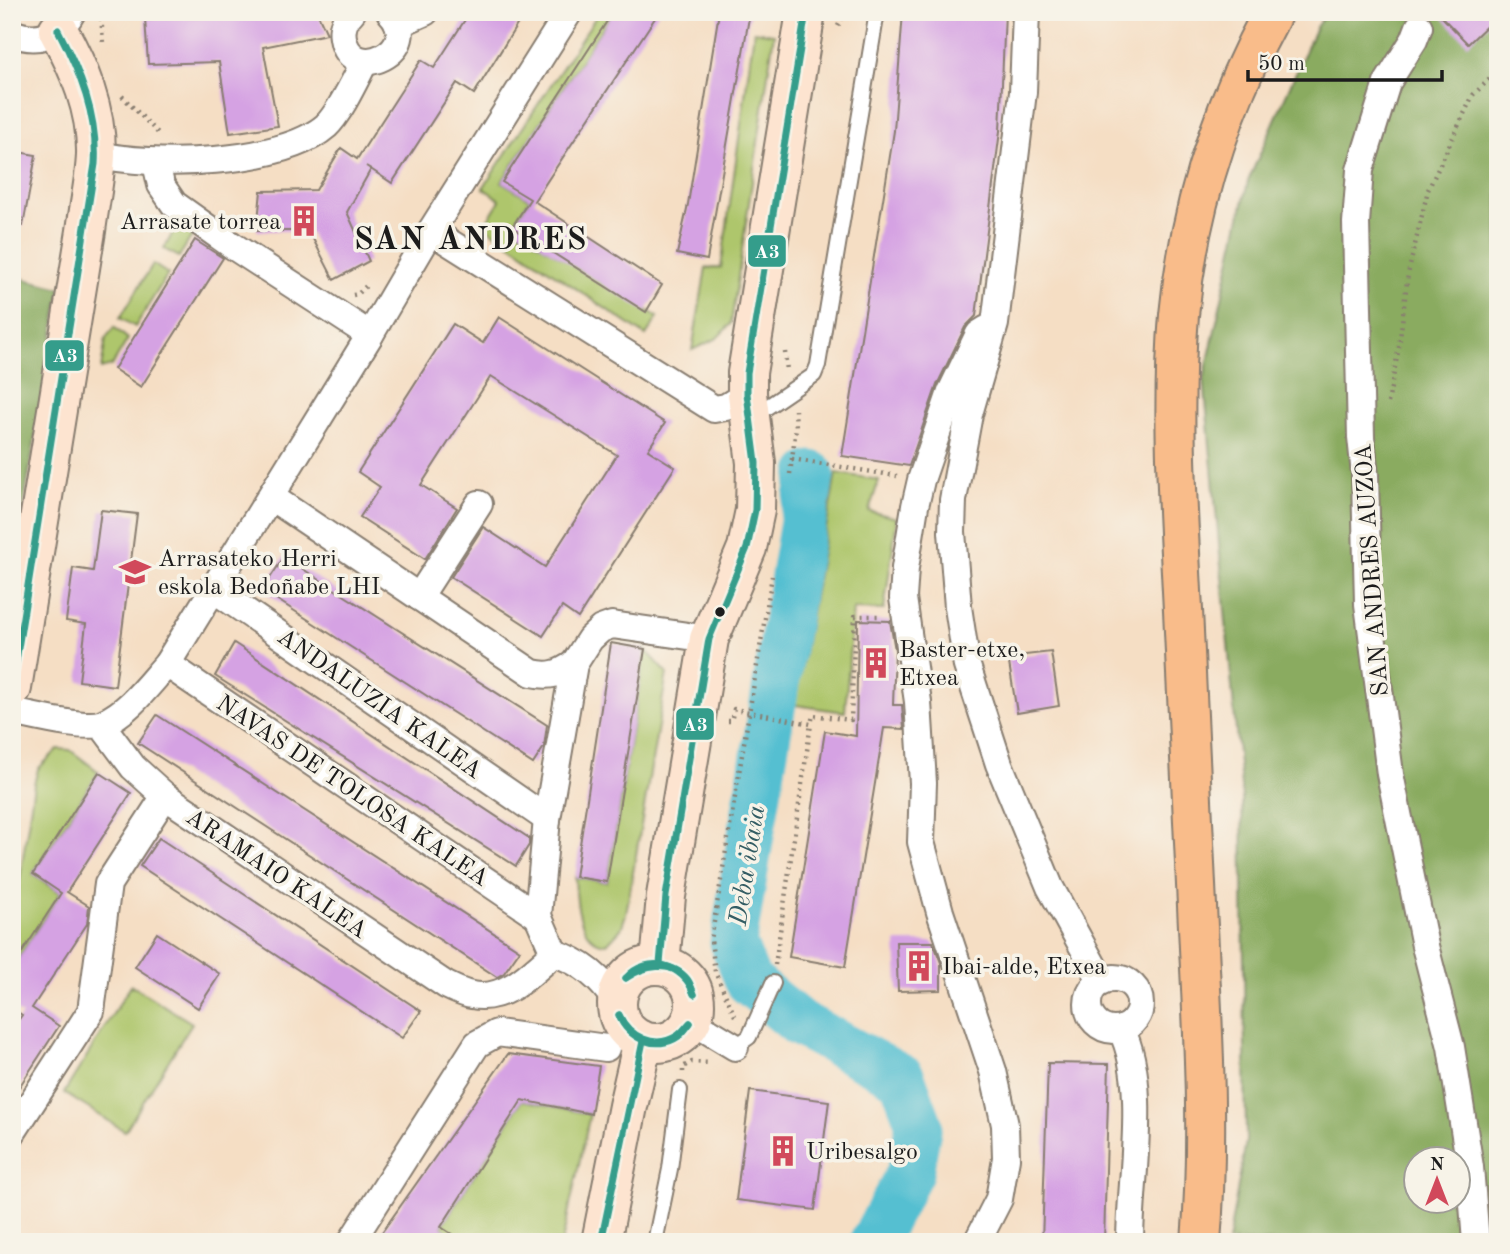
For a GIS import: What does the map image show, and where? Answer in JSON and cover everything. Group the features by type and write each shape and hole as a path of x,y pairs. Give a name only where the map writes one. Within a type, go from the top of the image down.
{"main road":[{"path":"1201,1242 1206,1087 1175,423 1179,328 1191,233 1203,186 1233,95 1273,12"}],"street":[{"path":"352,12 344,24 344,43 349,51 365,61 384,58 392,52 399,34 394,18 425,12"},
{"path":"12,712 72,724 101,724 129,706 167,664 431,231 569,12"},
{"path":"660,964 666,896 709,639 747,548 755,509 756,463 747,373 806,12"},
{"path":"1026,12 1023,92 995,324 969,414 953,500 952,532 958,607 967,666 999,764 1051,887 1102,982"},
{"path":"12,33 36,38 65,21 88,97 96,155 12,688"},
{"name":"SAN ANDRES AUZOA","path":"1419,27 1414,40 1387,83 1360,170 1356,223 1368,604 1390,774 1424,946 1451,1048 1470,1167 1476,1242"},
{"path":"96,155 122,160 168,162 270,153 301,141 327,125 365,61"},
{"path":"168,162 159,179 164,191 187,214 370,335"},
{"path":"431,231 713,409 749,407"},
{"path":"982,1233 999,1199 1006,1158 1005,1125 993,1071 940,912 921,842 923,783 918,702 903,598 905,568 921,480 960,373 979,334 995,324"},
{"path":"271,497 532,673 548,676 562,672 574,664"},
{"path":"419,597 479,504"},
{"name":"ANDALUZIA KALEA","path":"212,588 547,819"},
{"path":"617,1003 606,986 589,970 554,953 538,916 547,819 574,664 590,639 601,629 612,625 709,639"},
{"name":"NAVAS DE TOLOSA KALEA","path":"167,664 538,916"},
{"name":"ARAMAIO KALEA","path":"101,724 133,766 165,796 446,985 474,996 509,990 554,953"},
{"path":"12,1133 91,1011 108,884 165,796"},
{"path":"660,964 683,974 691,984 695,1009 692,1021 677,1038 654,1043 632,1035 618,1015 617,1003 619,990 625,979 635,970 660,964"},
{"path":"1110,979 1127,981 1139,994 1139,1012 1135,1019 1121,1029 1105,1028 1092,1018 1089,1002 1091,994 1102,982 1110,979"},
{"path":"692,1021 735,1047"},
{"path":"1121,1029 1130,1046 1134,1067 1136,1112 1130,1242"},
{"path":"351,1242 477,1044 497,1033 606,1048"},
{"path":"601,1242 643,1041"}],"lane":[{"path":"749,407 814,375 818,365 877,12"},
{"path":"735,1047 749,1037 773,983"},
{"path":"655,1242 670,1169 680,1090"}],"path":[{"path":"101,12 103,48"},
{"path":"1386,414 1399,346 1408,274 1428,190 1473,95 1498,71"},
{"path":"119,93 172,148 168,162"},
{"path":"347,297 358,294 372,279"},
{"path":"801,459 921,480"},
{"path":"773,983 813,715 851,720 855,616 905,617"},
{"path":"748,711 811,724"}],"green space":[{"path":"145,12 241,12 228,16 145,17"},
{"path":"599,12 613,12 502,182 530,199 512,227 658,317 646,336 484,226 500,200 483,188"},
{"path":"1327,12 1498,12 1498,1242 1228,1242 1246,1141 1242,798 1204,379 1248,181 1316,27"},
{"path":"754,31 774,34 731,324 716,339 692,350 706,268 721,268"},
{"path":"177,225 193,234 179,257 164,249"},
{"path":"153,264 168,274 135,327 120,318"},
{"path":"12,276 61,288 12,571"},
{"path":"114,327 128,339 112,366 101,369 106,338"},
{"path":"836,473 879,480 869,511 897,518 884,610 853,609 845,712 795,705"},
{"path":"645,649 667,673 626,914 621,929 607,944 597,942 584,928 576,897 575,877 607,882"},
{"path":"58,749 70,750 99,772 33,874 61,893 12,968 12,909 18,891 34,784 38,769"},
{"path":"131,985 192,1023 125,1131 64,1093"},
{"path":"522,1100 590,1114 562,1242 464,1242 441,1227"}],"building":[{"path":"241,12 317,12 327,34 263,47 278,126 230,133 219,62 148,64 145,18 228,16"},
{"path":"470,12 525,12 474,94 457,83 392,183 371,169 347,212 369,261 334,280 309,231 257,231 261,191 316,190 341,148 357,159 421,60 434,68"},
{"path":"613,12 659,12 534,201 662,285 646,312 512,227 530,199 502,182"},
{"path":"719,12 750,12 707,260 677,254 688,204"},
{"path":"903,12 1005,12 1000,131 976,316 965,327 937,385 909,466 842,456 894,131"},
{"path":"1437,12 1498,12 1498,15 1468,44"},
{"path":"12,151 36,155 23,226 12,225"},
{"path":"195,240 223,258 141,387 114,369"},
{"path":"499,317 665,423 648,450 675,467 578,618 562,607 543,636 451,577 483,527 545,567 617,455 491,376 421,485 457,508 425,559 360,517 380,487 358,472 453,324 483,343"},
{"path":"101,510 137,514 115,686 79,681 86,624 66,621 73,568 93,571"},
{"path":"284,557 547,725 544,747 533,764 262,590"},
{"path":"858,620 890,621 895,650 893,705 902,705 904,729 884,728 845,967 789,957 825,731 856,736"},
{"path":"234,643 529,838 529,845 516,866 215,676"},
{"path":"611,643 645,649 607,882 575,877"},
{"path":"1051,652 1059,706 1017,713 1008,657"},
{"path":"157,715 520,950 504,973 497,977 138,743"},
{"path":"99,772 131,793 67,892 89,906 87,924 32,1008 59,1026 12,1098 12,1029 22,1015 12,1008 12,968 61,893 33,874"},
{"path":"159,838 421,1011 402,1038 140,866"},
{"path":"157,933 220,974 198,1008 135,967"},
{"name":"Ibai-alde, Etxea","path":"896,942 933,942 941,963 941,990 898,991"},
{"path":"508,1054 599,1066 591,1114 522,1100 441,1227 464,1242 375,1242"},
{"path":"1048,1063 1109,1064 1104,1242 1042,1242"},
{"name":"Uribesalgo","path":"750,1091 829,1101 815,1210 736,1200"}],"waterway":[{"name":"Deba ibaia","path":"811,474 733,943 748,981 799,1023 902,1078 919,1124 910,1172 873,1242"}],"transit line":[{"name":"A3","path":"660,964 666,896 709,639 747,548 755,510 756,463 747,373 806,12"},
{"name":"A3","path":"12,686 95,164 94,129 86,95 58,30"},
{"name":"A3","path":"626,978 644,966 664,966 682,975 694,994"},
{"name":"A3","path":"626,978 640,970 665,967 673,969 688,980 694,994"},
{"name":"A3","path":"619,1015 623,1023 636,1035 660,1042 679,1035 690,1023"},
{"name":"A3","path":"619,1015 636,1036 652,1042 670,1041 680,1035 690,1023"},
{"name":"A3","path":"601,1242 643,1041"}],"place":[{"name":"Arrasate torrea","path":"304,221"},
{"name":"Arrasateko Herri eskola Bedoñabe LHI","path":"135,572"},
{"name":"Baster-etxe, Etxea","path":"876,663"},
{"name":"Ibai-alde, Etxea","path":"919,966"},
{"name":"Uribesalgo","path":"783,1151"}],"district":[{"name":"SAN ANDRES","path":"471,238"}]}
